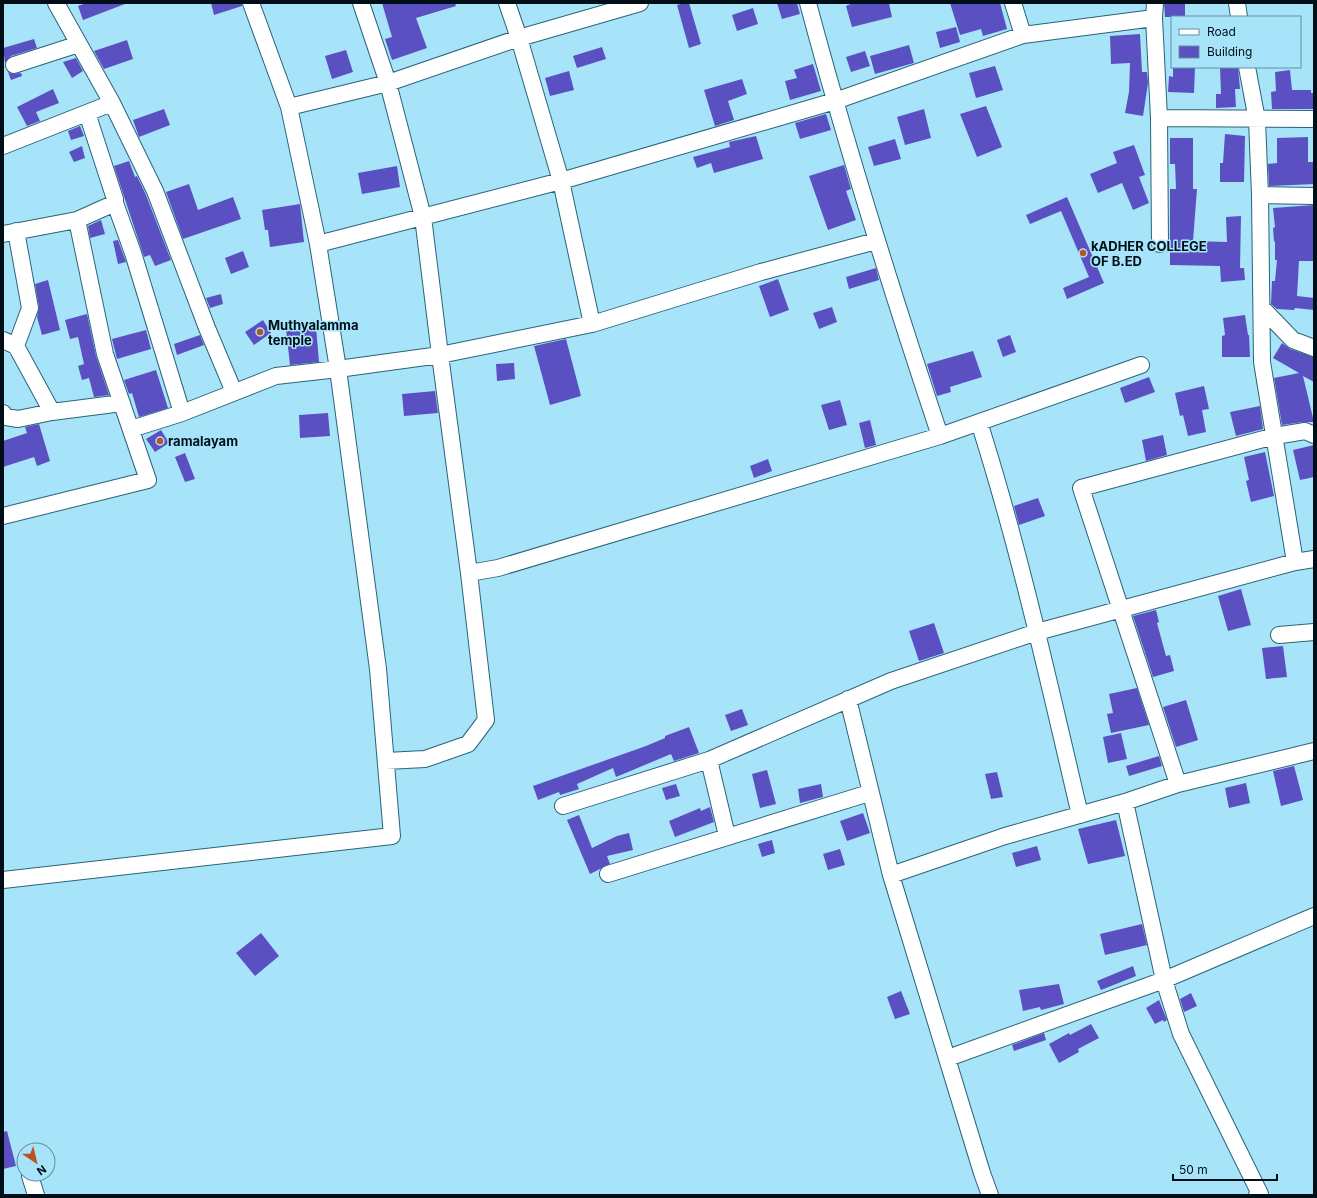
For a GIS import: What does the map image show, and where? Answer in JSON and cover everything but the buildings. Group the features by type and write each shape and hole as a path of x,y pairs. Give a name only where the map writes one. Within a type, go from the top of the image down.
{"street":[{"path":"56,3 112,103 155,191 207,328 234,392"},
{"path":"3,880 392,836 378,669 338,369 318,244 289,107 251,3"},
{"path":"361,3 388,83 423,217 469,573 486,720 468,744 425,759 386,761"},
{"path":"507,3 519,38 561,181 592,324"},
{"path":"289,107 388,83 519,38 596,9 640,3"},
{"path":"808,3 876,241 940,436"},
{"path":"1012,3 1022,35"},
{"path":"1237,3 1239,16"},
{"path":"318,244 561,181 835,101 1022,35 1154,10 1160,118 1160,244"},
{"path":"14,64 79,44"},
{"path":"1247,68 1257,120 1260,195 1262,362 1295,562"},
{"path":"3,146 112,103"},
{"path":"87,113 115,203 133,253 182,413"},
{"path":"1160,118 1257,120 1314,119"},
{"path":"1260,195 1314,196"},
{"path":"52,412 10,343 30,308 9,233 77,220 115,203"},
{"path":"3,516 148,480 105,354 77,220"},
{"path":"131,429 182,413 276,376 440,355 592,324 761,272 876,241"},
{"path":"1262,308 1293,340 1314,348"},
{"path":"469,573 498,568 940,436 1141,365"},
{"path":"3,413 6,417 18,419 52,412 122,403"},
{"path":"978,422 1001,492 1037,632 1080,815"},
{"path":"1178,784 1081,488 1275,436 1305,431 1314,435"},
{"path":"563,806 708,760 891,681 1037,632 1295,562 1314,559"},
{"path":"1279,635 1314,632"},
{"path":"848,699 869,793 891,875 990,1195"},
{"path":"891,875 1005,836 1124,802 1178,784 1314,751"},
{"path":"708,760 727,836"},
{"path":"608,874 869,793"},
{"path":"1124,802 1164,980 1181,1034 1260,1194 1257,1195"},
{"path":"948,1058 1164,980 1314,916"},
{"path":"32,1182 36,1195"}],"place":[{"name":"kADHER COLLEGE OF B.ED","path":"1083,253"},
{"name":"Muthyalamma temple","path":"260,332"},
{"name":"ramalayam","path":"160,441"}]}
